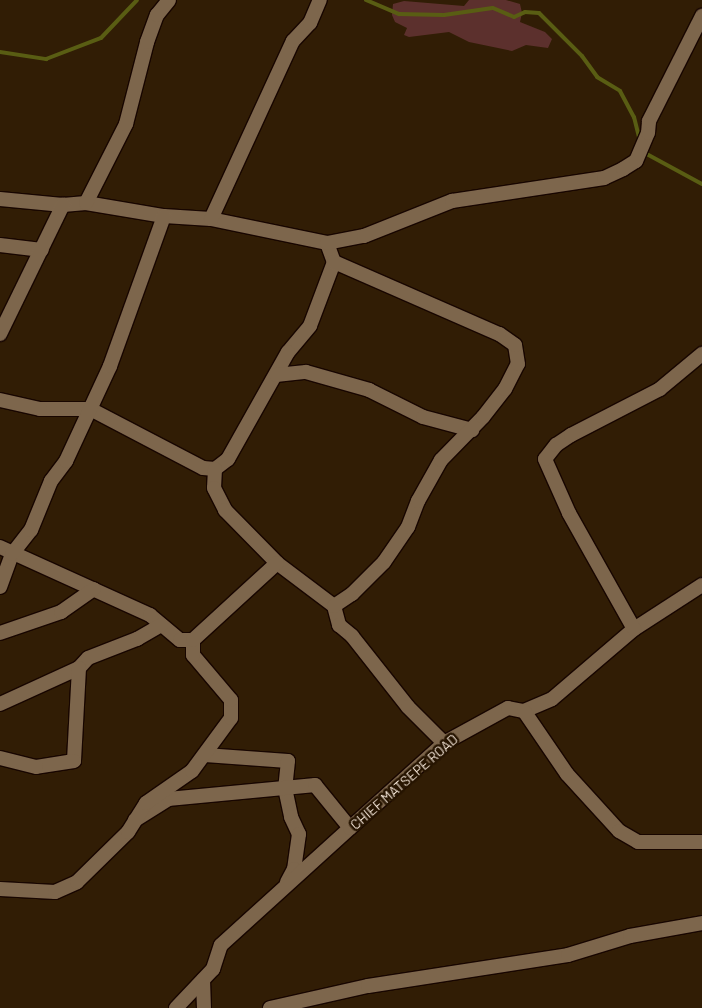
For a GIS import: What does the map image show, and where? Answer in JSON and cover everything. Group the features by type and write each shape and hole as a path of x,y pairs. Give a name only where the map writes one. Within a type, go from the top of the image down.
{"street":[{"path":"86,203 126,124 147,42 157,15 169,0"},
{"path":"211,219 293,41 310,23 320,0"},
{"path":"0,199 63,205 86,203 164,216 211,219 327,244 364,236 452,201 604,178 636,161 648,133 649,121 698,39 702,16"},
{"path":"0,334 63,205"},
{"path":"0,587 6,551 31,530 51,481 66,461 110,366 164,216"},
{"path":"0,400 40,409 90,409 203,468 215,469 228,459 288,352 310,326 334,262 327,244"},
{"path":"0,245 42,250"},
{"path":"334,262 492,331 515,345 518,364 505,389 472,430 441,460 418,501 408,527 384,562 352,594 334,606"},
{"path":"634,629 569,513 545,459 556,445 571,435 660,389 702,354"},
{"path":"276,375 306,372 369,390 423,417 472,430"},
{"path":"215,469 214,488 225,510 278,563 334,606 339,624 408,707 444,743"},
{"path":"6,551 94,588 150,615 180,640 193,640 278,563"},
{"name":"CHIEF MATSEPE ROAD","path":"176,1008 213,969 221,945 444,743 497,712 508,708 524,710 552,699 634,629 702,585"},
{"path":"0,633 61,612 94,588"},
{"path":"0,704 79,668 88,658 137,639 161,625"},
{"path":"0,890 37,893 67,888 106,856 146,803 192,771 205,755 232,718 232,700 193,655 193,640"},
{"path":"0,758 36,767 74,761 79,668"},
{"path":"524,710 567,774 619,832 638,842 702,842"},
{"path":"205,755 288,761 285,788 291,817 298,834 294,869 284,889"},
{"path":"134,820 168,799 315,785 350,828"},
{"path":"270,1008 368,986 568,955 630,936 702,923"},
{"path":"203,980 204,1008"}],"shaded area":[{"path":"469,0 506,0 520,4 522,13 520,22 545,32 552,39 548,48 526,45 512,51 469,42 449,32 409,37 404,35 407,28 395,22 392,15 393,4 404,1 464,6"}],"waterway":[{"path":"0,52 46,59 101,38 137,0"},
{"path":"366,0 399,14 444,15 493,8 514,17 525,12 539,13 582,56 597,77 620,91 634,117 640,141"},
{"path":"643,152 702,184"}]}
